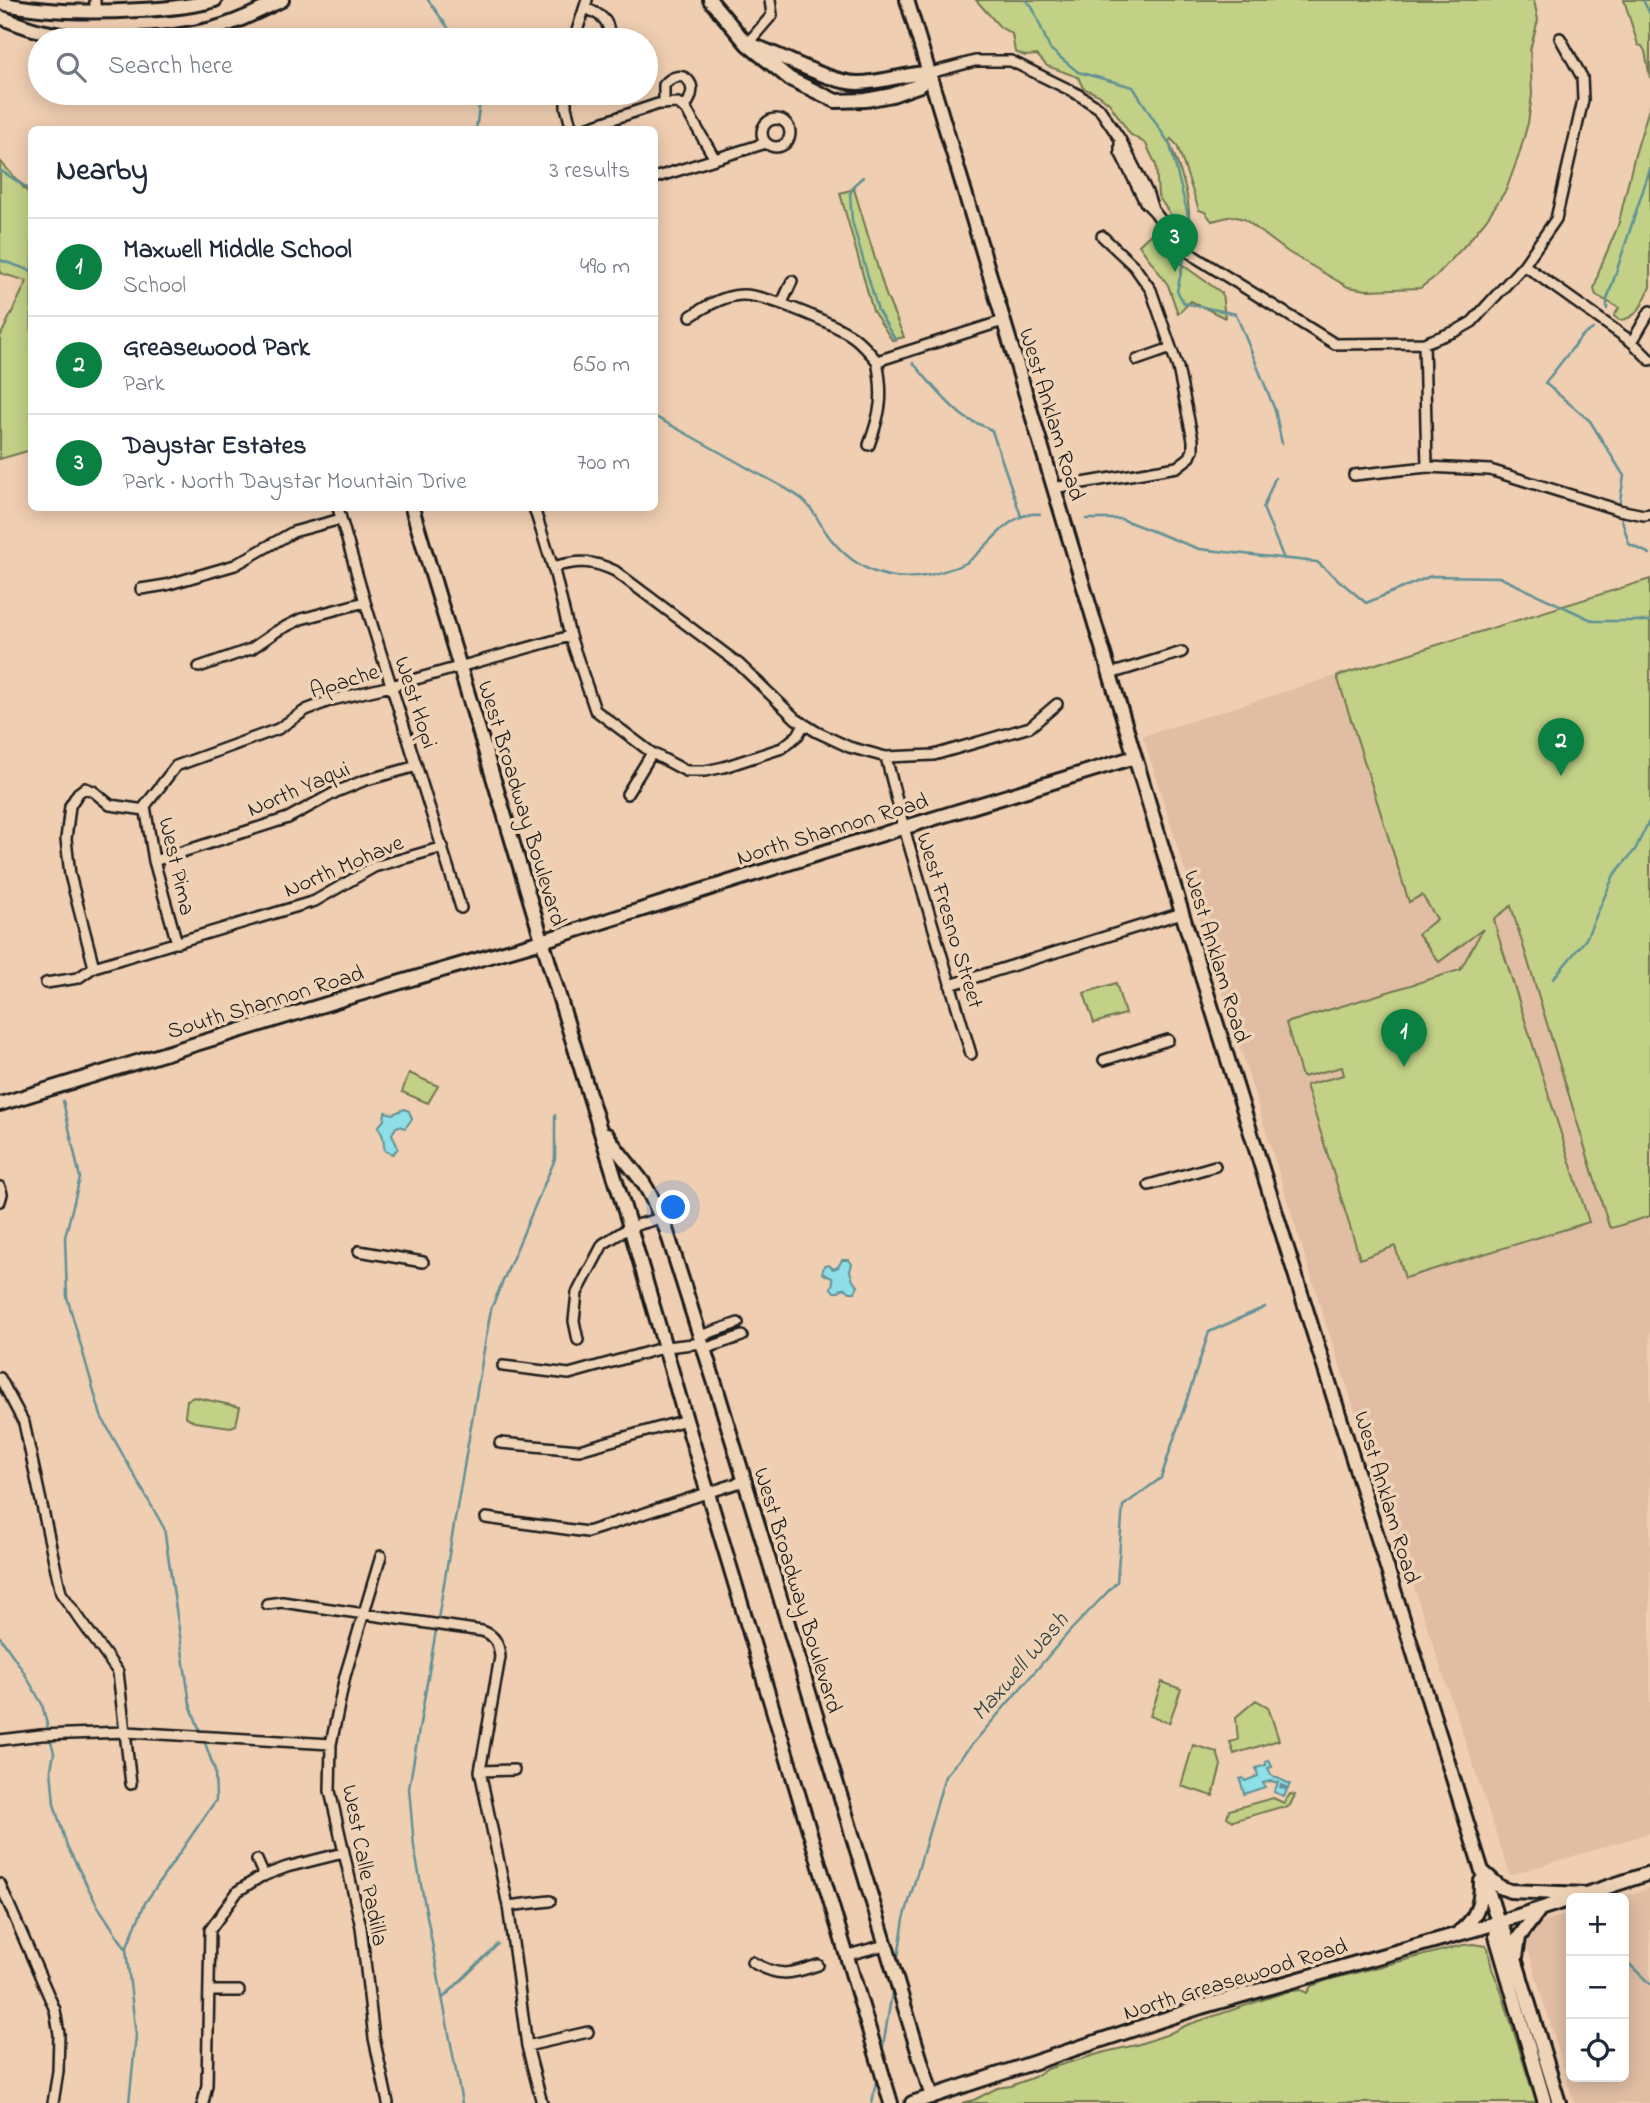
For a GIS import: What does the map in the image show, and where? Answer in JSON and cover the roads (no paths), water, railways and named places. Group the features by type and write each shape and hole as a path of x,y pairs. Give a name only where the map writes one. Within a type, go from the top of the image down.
{"street":[{"path":"0,3 43,11 95,6 158,9 215,0"},
{"path":"214,28 257,13 282,0"},
{"path":"710,0 747,44 790,79 836,101 866,100 892,95 920,85 930,73"},
{"path":"747,44 772,15 770,0"},
{"name":"West Anklam Road","path":"907,0 1182,913 1482,1870 1497,1922 1496,1936 1545,2103"},
{"path":"579,28 586,4 602,16 608,28"},
{"path":"0,17 31,28"},
{"path":"747,44 837,80 856,83 880,81 914,73 930,73 975,61 1011,61 1074,92 1099,108 1120,139 1147,192 1153,210 1181,246 1335,344 1424,343 1456,331 1472,322 1524,265 1556,219 1583,100 1582,76 1560,38"},
{"path":"664,104 664,85 671,78 681,77 689,82 693,91 684,108"},
{"path":"593,126 664,104 678,103 684,108 716,159"},
{"path":"565,105 571,126"},
{"path":"658,177 766,143"},
{"path":"1053,488 1177,467 1194,460 1193,440 1178,368 1155,301 1135,266 1102,236"},
{"path":"1524,265 1633,342 1650,360"},
{"path":"782,303 792,281"},
{"path":"691,316 710,303 742,295 782,303 851,335 877,361 881,385 880,416 869,445"},
{"path":"1633,342 1650,311"},
{"path":"877,361 1003,321"},
{"path":"1424,343 1427,467"},
{"path":"1137,360 1171,348"},
{"path":"1354,475 1427,467 1490,470 1619,510 1650,514"},
{"name":"West Hopi","path":"339,511 461,908"},
{"name":"West Broadway Boulevard","path":"413,511 631,1227 686,1420 891,2103"},
{"path":"535,511 594,710 652,753 687,771 705,771 782,748 798,735 804,724"},
{"path":"141,589 166,585 235,565 293,532 341,519"},
{"path":"553,567 579,561 598,562 615,571 739,664 804,724 849,747 886,757 934,755 1030,727 1057,704"},
{"path":"199,667 251,649 301,619 365,602"},
{"name":"Apache","path":"176,766 278,729 306,710 332,700 570,635"},
{"path":"1110,674 1182,652"},
{"path":"627,794 652,753"},
{"name":"West Fresno Street","path":"886,757 904,828 971,1054"},
{"name":"North Shannon Road","path":"542,942 1135,757"},
{"name":"West Pima","path":"176,766 145,806 145,810 153,861 177,943"},
{"name":"North Yaqui","path":"153,861 288,818 363,781 417,766"},
{"path":"94,967 70,875 66,839 70,806 78,793 85,788 110,805 145,810"},
{"name":"North Mohave","path":"46,983 78,978 94,967 315,901 374,867 443,847"},
{"path":"950,985 1182,913"},
{"name":"South Shannon Road","path":"0,1104 346,998 542,942"},
{"path":"1104,1059 1168,1040"},
{"name":"West Broadway Boulevard","path":"594,1110 618,1152 644,1185 661,1218 702,1343 932,2097"},
{"path":"1149,1185 1215,1166"},
{"path":"0,1187 0,1201"},
{"path":"578,1340 574,1321 578,1293 603,1244 631,1227 661,1218"},
{"path":"359,1251 423,1262"},
{"path":"702,1343 738,1323"},
{"path":"503,1366 569,1374 666,1347 741,1336"},
{"path":"0,1378 24,1423 61,1593 118,1672 131,1784"},
{"path":"500,1443 579,1450 686,1420"},
{"path":"486,1518 587,1532 744,1481"},
{"name":"West Calle Padilla","path":"381,1556 345,1676 331,1744 330,1791 361,1927 374,2038 388,2103"},
{"path":"268,1604 282,1602 364,1613 499,1636 499,1657 480,1771 508,1906 527,2046 542,2103"},
{"path":"0,1741 41,1735 126,1732 331,1744"},
{"path":"480,1771 513,1770"},
{"path":"203,2103 207,2085 211,1930 238,1891 287,1867 343,1853"},
{"path":"257,1860 264,1876"},
{"path":"1482,1870 1500,1887 1510,1891 1566,1893"},
{"path":"1456,1934 1471,1923 1477,1913 1482,1870"},
{"name":"North Greasewood Road","path":"1589,1893 1650,1873"},
{"path":"0,1884 55,2011 59,2034 58,2071 53,2103"},
{"name":"North Greasewood Road","path":"912,2103 1201,2007 1566,1900"},
{"path":"508,1906 550,1901"},
{"path":"1516,1962 1519,1937 1540,1908"},
{"name":"West Anklam Road","path":"1497,1922 1504,1930 1516,1962 1559,2103"},
{"path":"848,1955 885,1945"},
{"path":"752,1962 767,1970 785,1974 818,1965"},
{"path":"209,1991 239,1991"},
{"path":"527,2046 589,2032"}],"water":[{"path":"404,1109 409,1111 412,1119 405,1128 396,1127 392,1134 398,1148 393,1154 385,1151 378,1127 384,1120 385,1112 393,1114"},
{"path":"842,1260 849,1260 852,1264 850,1271 858,1286 855,1292 845,1288 834,1292 831,1288 832,1278 822,1273 824,1266 829,1265 833,1269 838,1267"},
{"path":"1269,1760 1271,1775 1290,1784 1288,1788 1281,1785 1280,1787 1287,1790 1284,1796 1274,1792 1278,1783 1271,1781 1263,1783 1265,1787 1244,1794 1240,1779 1245,1781 1258,1776 1256,1768 1266,1765"}],"waterway":[{"path":"428,0 448,28"},
{"path":"1025,0 1032,6 1050,49 1078,72 1133,87 1170,145 1191,227 1188,242"},
{"path":"1643,0 1650,14"},
{"path":"477,126 479,105"},
{"path":"1607,309 1607,300 1650,169"},
{"path":"0,170 28,188"},
{"path":"863,177 854,185 850,194 852,221 878,311 896,341"},
{"path":"1184,259 1177,291 1184,303 1236,314 1275,410 1282,444"},
{"path":"0,260 28,270"},
{"path":"1593,329 1582,336 1545,383 1590,421 1624,476 1619,507"},
{"path":"913,363 956,410 992,431 1021,516"},
{"path":"658,418 799,497 835,544 858,563 884,575 914,577 958,567 974,557 1018,518 1040,514"},
{"path":"1275,478 1263,508 1284,559"},
{"path":"1620,513 1629,544 1650,554"},
{"path":"1086,519 1121,519 1199,549 1317,562 1366,603 1431,576 1499,577 1594,621 1650,621"},
{"path":"1553,979 1586,939 1614,875 1635,850 1650,819"},
{"path":"63,1101 80,1178 65,1237 67,1297 101,1416 164,1528 190,1704 201,1734"},
{"path":"462,2103 414,1847 409,1788 491,1309 555,1159 555,1115"},
{"name":"Maxwell Wash","path":"897,1963 904,1919 945,1776 1069,1632 1117,1582 1123,1506 1161,1478 1209,1332 1265,1307"},
{"path":"0,1637 42,1704 54,1753 51,1769 54,1804 67,1846 97,1905 126,1949 136,2035 129,2103"},
{"path":"126,1949 145,1903 216,1800 215,1771 204,1740"},
{"path":"443,1998 498,1944"},
{"path":"1629,1964 1650,1984"},
{"name":"Maxwell Wash","path":"882,2052 893,1987"},
{"name":"Maxwell Wash","path":"872,2103 877,2076"}],"place":[{"name":"Daystar Estates","path":"1175,272"},
{"name":"Greasewood Park","path":"1561,776"},
{"name":"Maxwell Middle School","path":"1404,1067"}]}
